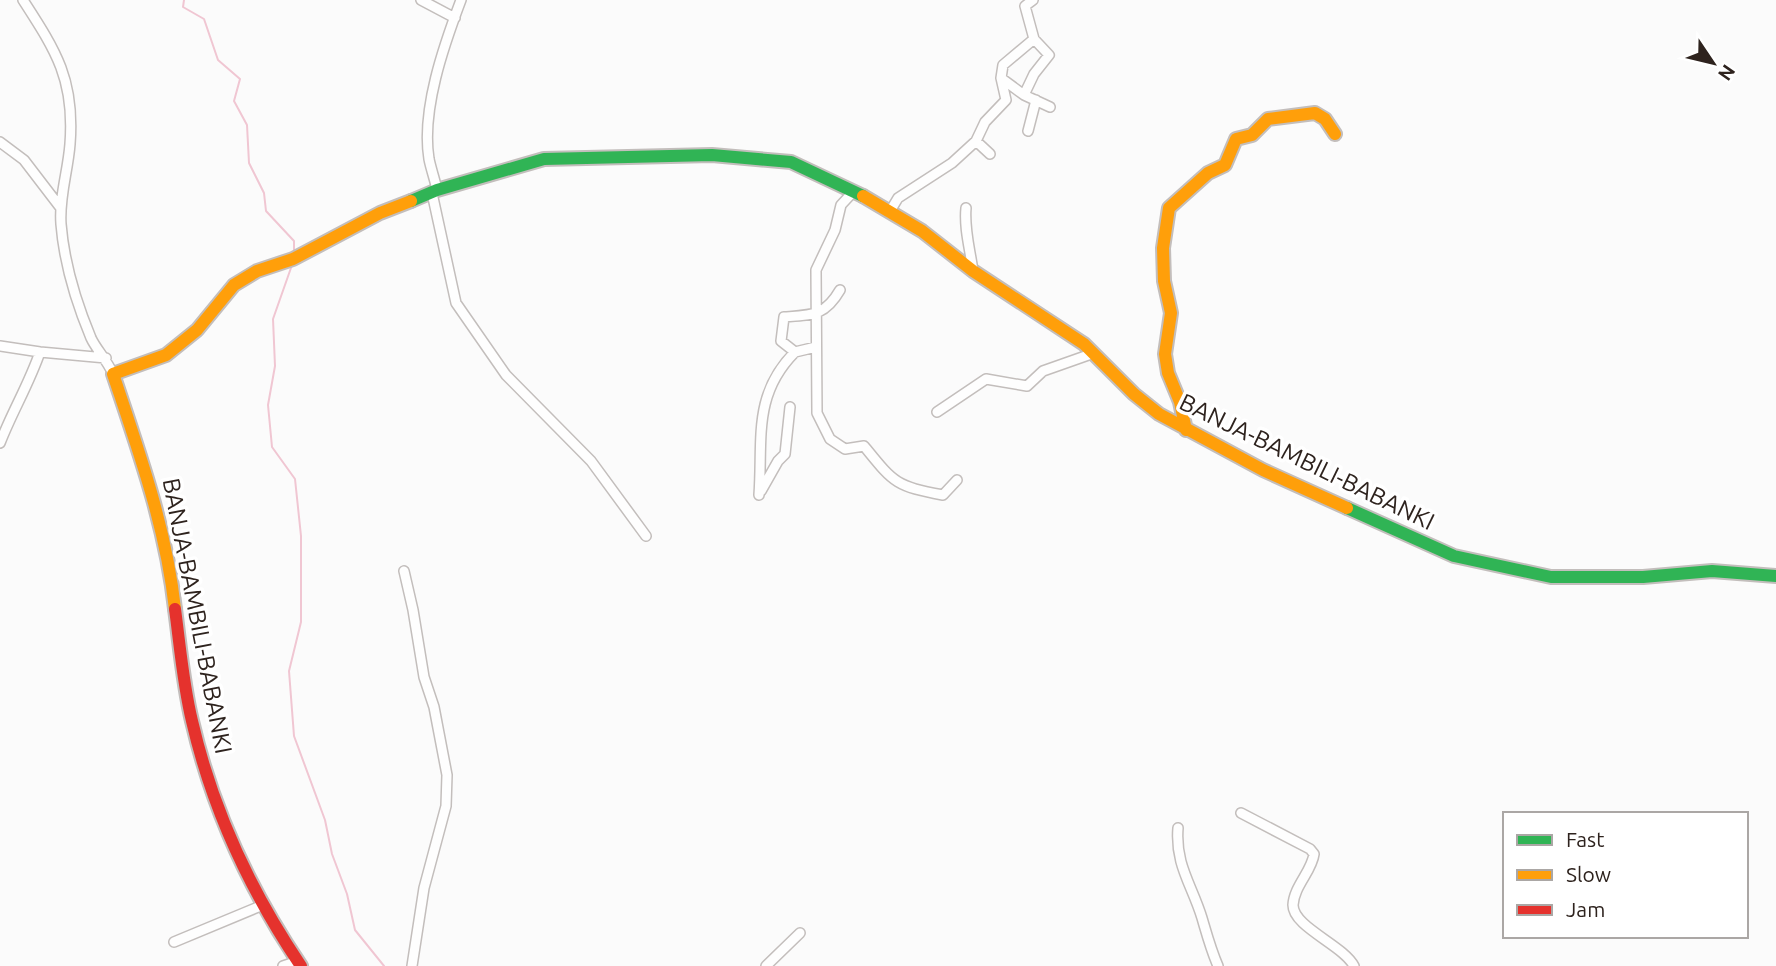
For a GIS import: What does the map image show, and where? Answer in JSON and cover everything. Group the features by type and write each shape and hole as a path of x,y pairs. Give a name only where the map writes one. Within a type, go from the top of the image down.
{"street":[{"path":"23,0 60,61 67,81 71,106 70,145 62,193 61,222"},
{"path":"421,0 454,18"},
{"path":"461,0 437,70 429,121 429,156 456,303 506,375 591,461 646,536"},
{"path":"1024,95 1034,74 1049,55 1034,39 1025,6 1033,0"},
{"path":"889,213 898,198 952,163 976,141 985,122 1006,100 1001,78 1003,65 1034,39"},
{"path":"1001,78 1024,95 1051,107"},
{"path":"1028,131 1036,100"},
{"path":"1186,430 1180,402 1168,373 1165,354 1171,313 1164,281 1163,248 1169,208 1209,173 1226,165 1236,139 1252,135 1268,120 1315,113 1325,119 1335,134"},
{"path":"976,141 990,154"},
{"path":"0,142 24,160 60,204 66,257 75,293 93,341 106,358 113,374"},
{"name":"BANJA-BAMBILI-BABANKI","path":"300,964 263,905 223,817 194,727 186,690 168,553 153,487 113,374 166,355 197,330 234,285 257,271 293,259 380,213 435,192 544,159 712,155 791,162 854,191 922,231 972,271 1084,344 1134,394 1159,414 1263,470 1454,556 1551,577 1643,577 1712,571 1776,576"},
{"path":"854,191 841,205 835,230 816,270 817,413 830,439 845,449 864,446 892,480 913,489 943,495 957,480"},
{"path":"966,208 965,226 969,235 972,271"},
{"path":"796,352 781,341 784,317 816,315 832,304 840,290"},
{"path":"0,346 106,358"},
{"path":"790,407 785,454 778,461 759,495 762,411 770,384 783,364 796,352 816,347"},
{"path":"0,443 40,352"},
{"path":"937,412 986,379 1027,386 1043,371 1094,353"},
{"path":"404,571 424,677 434,707 447,775 446,806 424,888 412,966"},
{"path":"1241,813 1310,849 1314,854 1293,906 1298,917 1316,934 1339,948 1354,966"},
{"path":"1178,828 1177,846 1182,869 1218,966"},
{"path":"174,942 263,905"},
{"path":"766,966 800,933"},
{"path":"284,966 300,964"}],"waterway":[{"path":"184,0 183,7 204,19 218,60 240,79 234,101 247,125 249,163 264,193 266,211 294,241 294,253"},
{"path":"292,265 273,319 275,366 268,405 272,447 295,479 301,536 301,622 289,671 294,736 325,820 332,854 347,894 355,930 384,966"}],"traffic: fast":[{"path":"411,201 437,190 544,159 712,155 791,162 863,196"},
{"path":"1347,508 1454,556 1551,577 1643,577 1712,571 1776,576"}],"traffic: slow":[{"path":"1186,430 1180,402 1168,373 1165,354 1171,313 1164,281 1163,248 1169,208 1208,173 1225,165 1236,139 1252,135 1268,119 1315,113 1325,119 1335,134"},
{"path":"863,196 922,231 973,271 1084,344 1134,394 1159,414 1263,470 1347,508"},
{"path":"175,609 158,519 113,374 166,355 197,330 234,285 257,271 293,259 380,213 411,201"}],"traffic: jam":[{"path":"175,609 189,707 210,786 250,879 301,966"}]}
